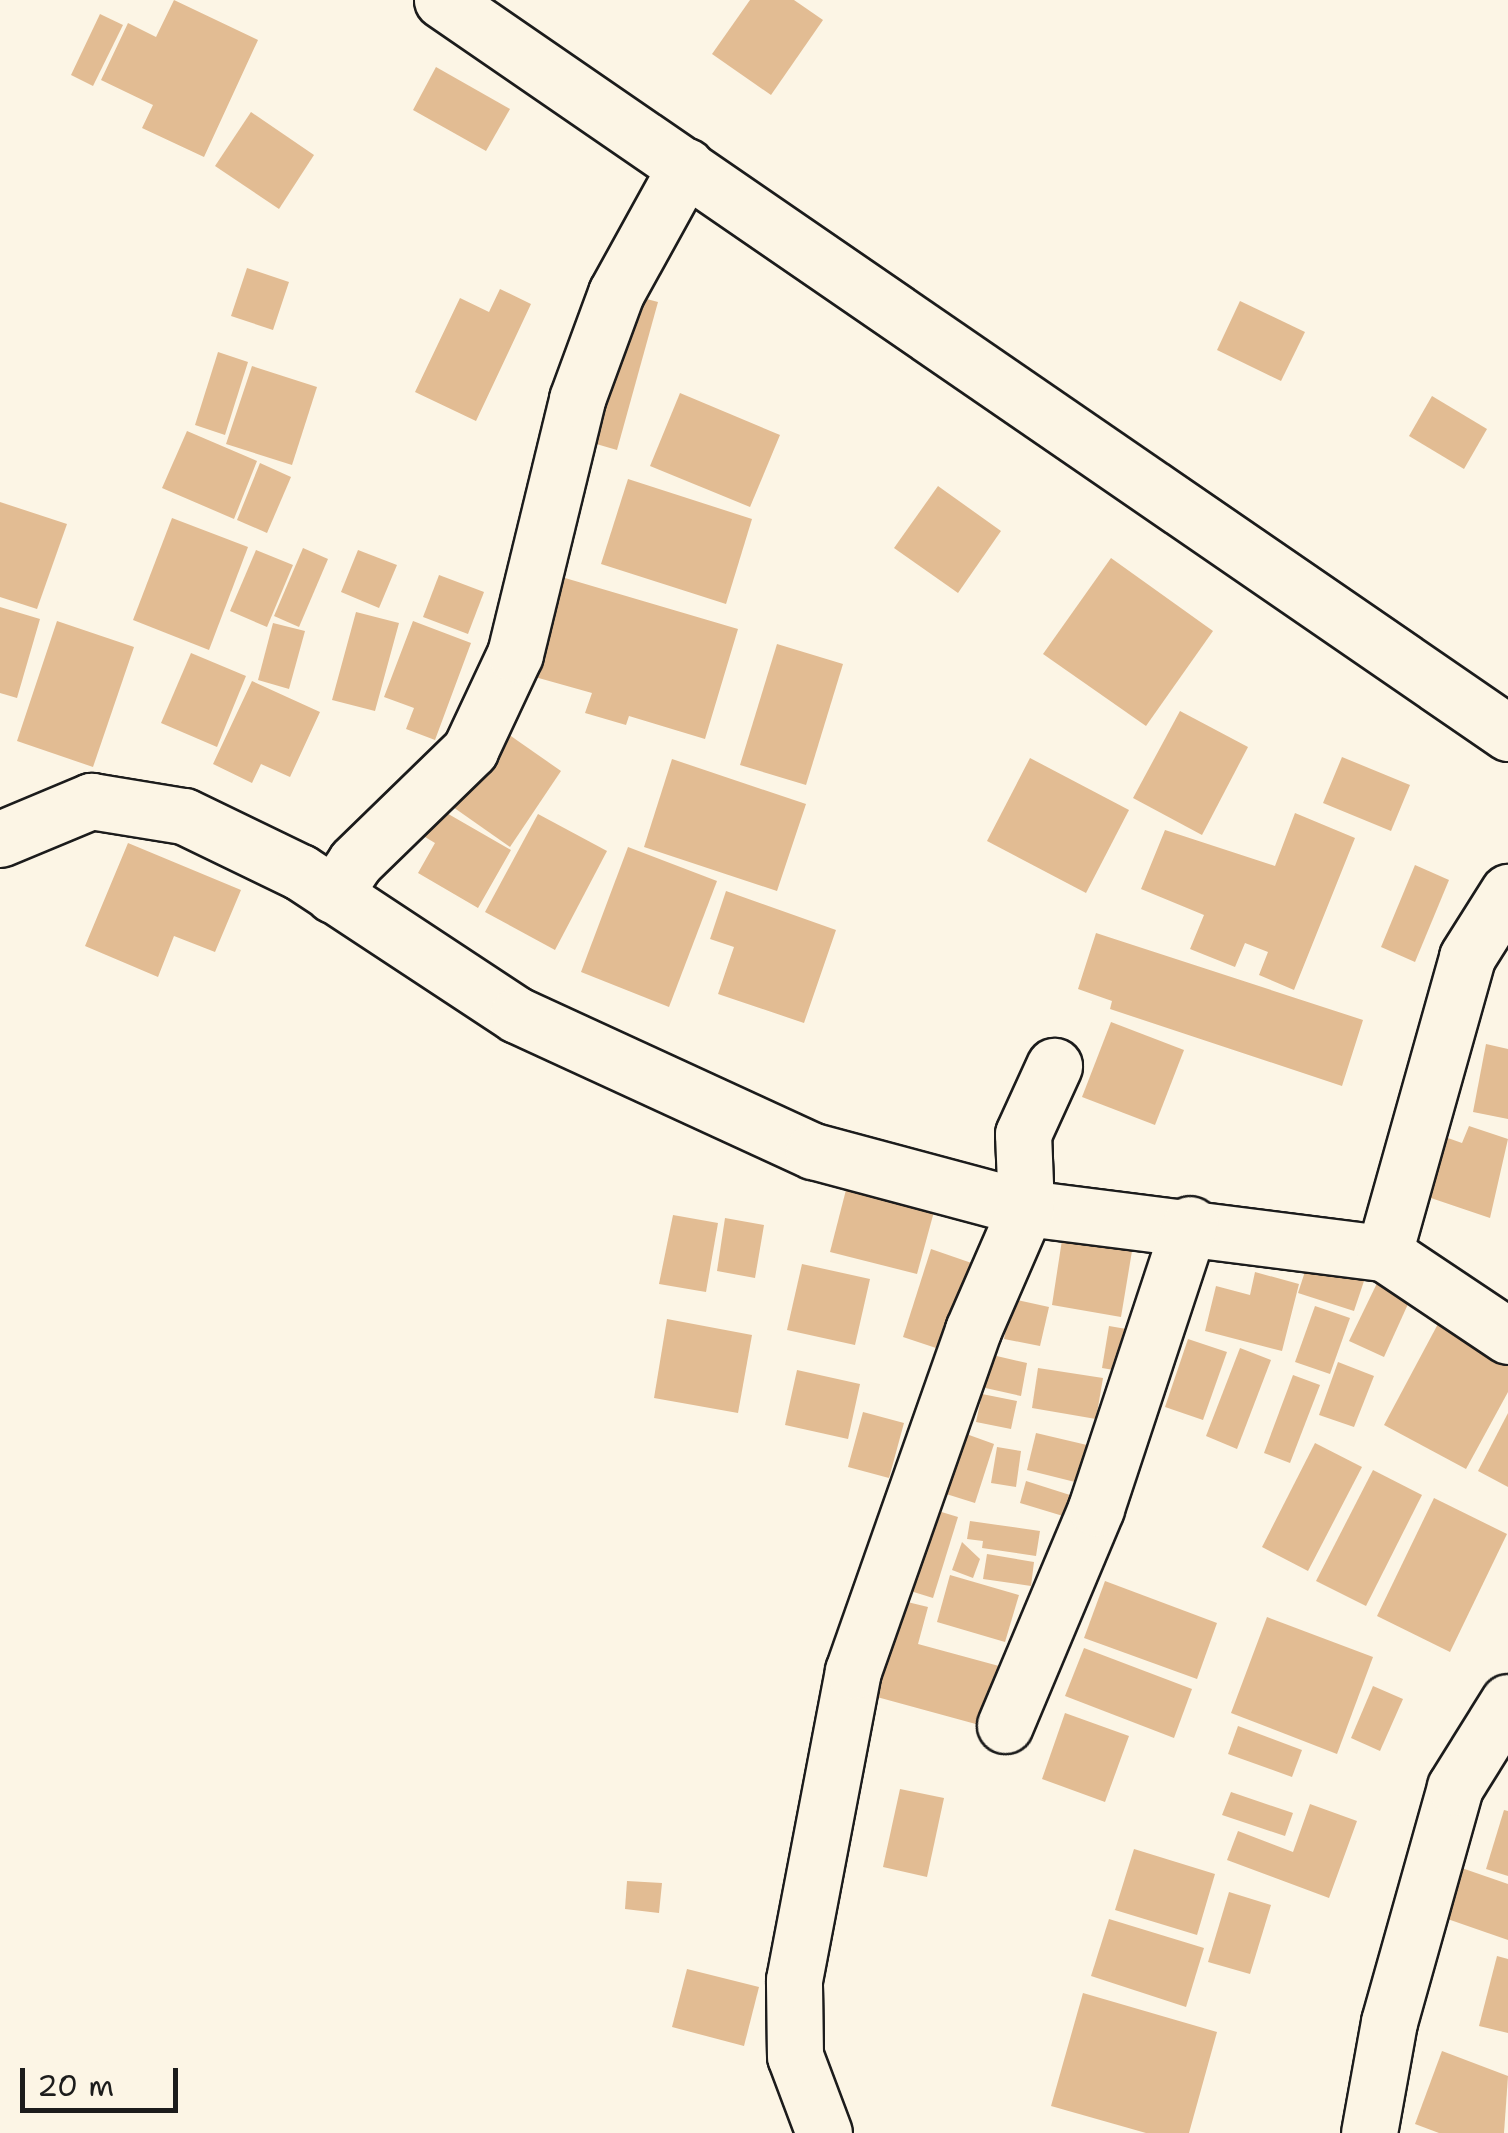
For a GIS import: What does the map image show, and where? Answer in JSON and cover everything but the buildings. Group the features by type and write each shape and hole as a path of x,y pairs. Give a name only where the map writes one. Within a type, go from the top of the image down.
{"street":[{"path":"442,0 1508,734"},
{"path":"333,895 355,862 470,750 515,654 577,400 616,293 686,166"},
{"path":"0,839 91,801 116,801 184,816 333,895 517,1015 813,1151 1026,1208 1190,1224 1384,1253 1508,1336"},
{"path":"1384,1253 1466,957 1508,892"},
{"path":"824,2133 796,2056 794,1980 853,1671 973,1330 1026,1208 1024,1134 1054,1066"},
{"path":"1005,1726 1096,1508 1190,1224"},
{"path":"1369,2133 1389,2022 1455,1787 1508,1702"}]}
